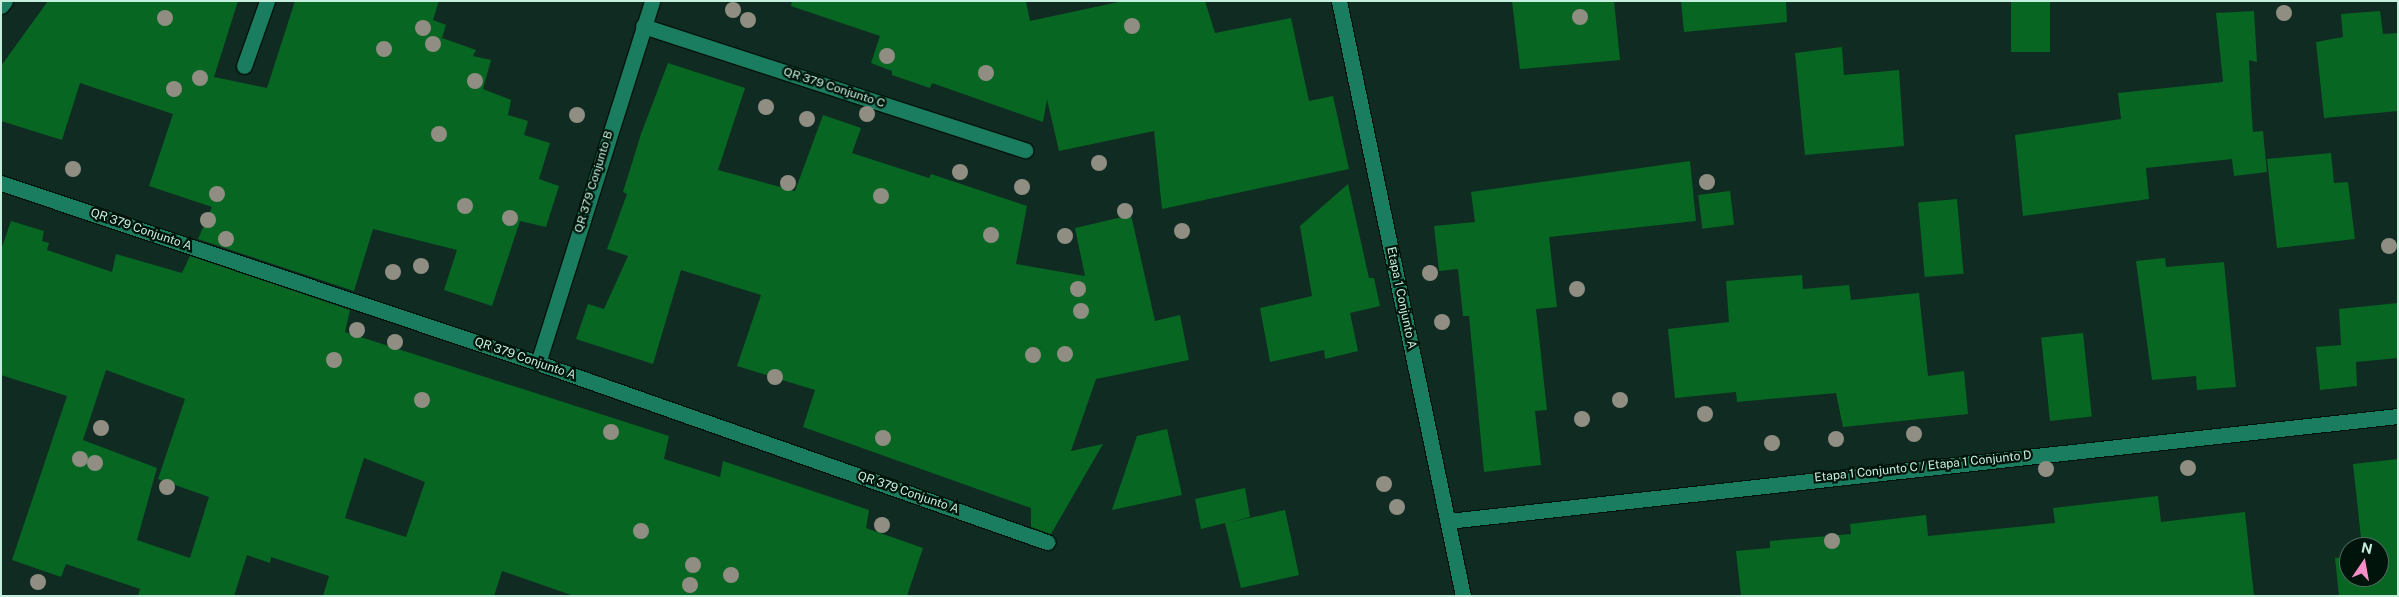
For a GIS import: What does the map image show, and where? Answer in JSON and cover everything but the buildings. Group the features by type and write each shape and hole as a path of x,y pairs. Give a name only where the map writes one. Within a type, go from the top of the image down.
{"street":[{"path":"1,6 5,1"},
{"path":"244,66 267,1"},
{"name":"QR 379 Conjunto B","path":"538,363 652,1"},
{"name":"Etapa 1 Conjunto A","path":"1339,1 1464,596"},
{"name":"QR 379 Conjunto C","path":"643,26 1025,150"},
{"name":"QR 379 Conjunto A","path":"1,183 538,363 1047,542"},
{"name":"Etapa 1 Conjunto C / Etapa 1 Conjunto D","path":"1448,521 2398,416"}]}
